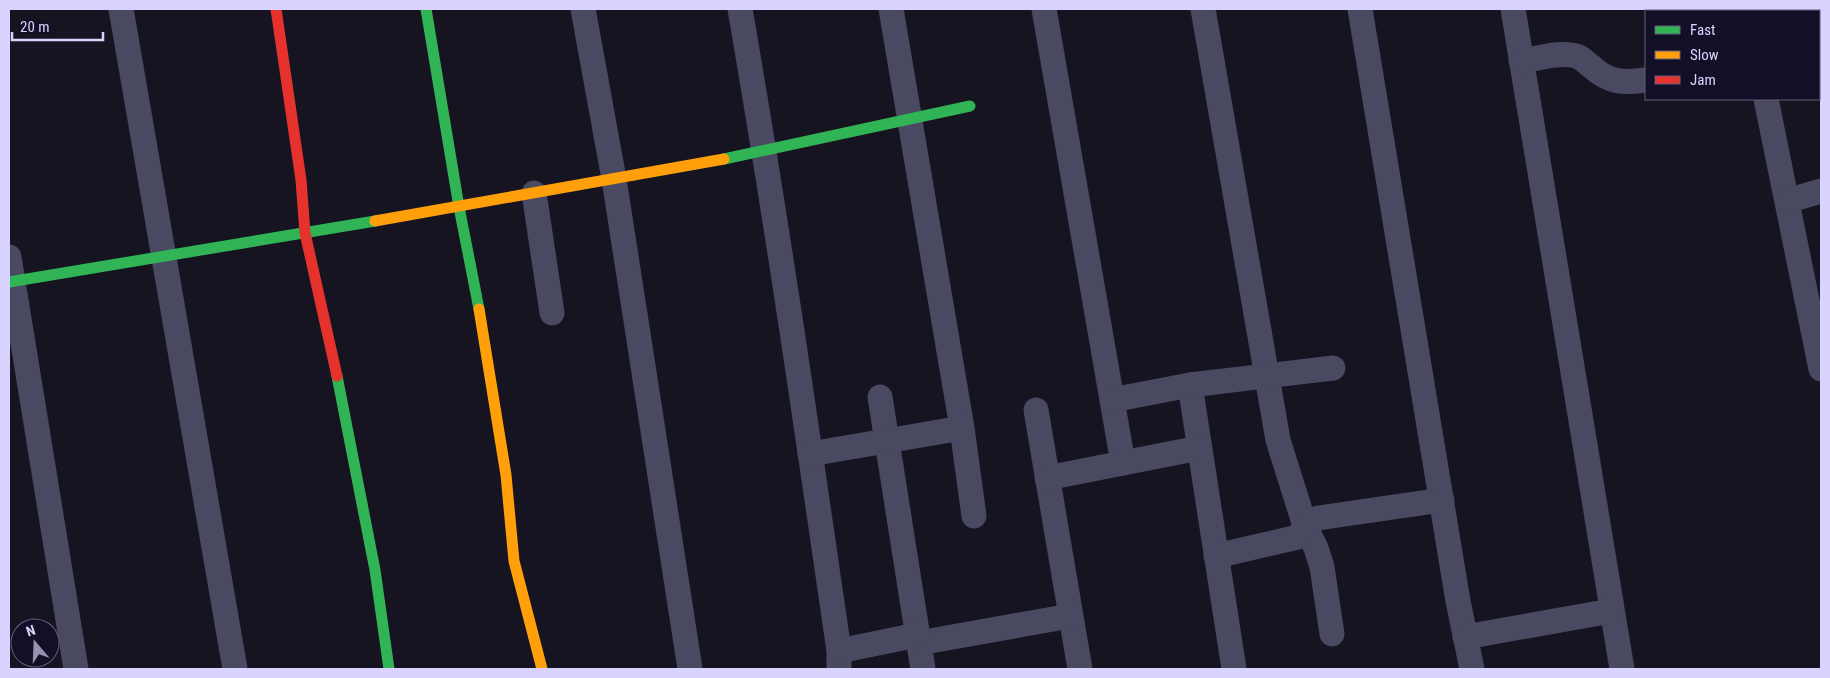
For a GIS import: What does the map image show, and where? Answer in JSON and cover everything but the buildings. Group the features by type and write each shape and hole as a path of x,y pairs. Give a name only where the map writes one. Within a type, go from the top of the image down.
{"street":[{"path":"120,9 235,669"},
{"path":"276,9 301,180 305,233 346,416 375,570 389,669"},
{"path":"426,9 459,207 488,352 506,475 514,560 542,669"},
{"path":"583,9 614,179 690,669"},
{"path":"740,9 765,150 810,454 834,664 918,639 1070,616"},
{"path":"891,9 962,428 974,516"},
{"path":"1044,9 1123,463"},
{"path":"1203,9 1278,440 1305,526 1316,548 1322,567 1332,634"},
{"path":"1360,9 1465,637 1472,669"},
{"path":"1513,9 1622,669"},
{"path":"1521,61 1566,54 1575,55 1583,59 1609,80 1630,82 1645,80"},
{"path":"1766,100 1821,361"},
{"path":"76,669 10,273 164,256 459,207 765,150 970,106"},
{"path":"1787,201 1821,192"},
{"path":"534,193 552,312"},
{"path":"1112,400 1190,385 1333,368"},
{"path":"1190,385 1234,669"},
{"path":"880,397 923,669"},
{"path":"1036,410 1080,669"},
{"path":"810,454 962,428"},
{"path":"1047,478 1199,448"},
{"path":"1216,556 1298,538 1305,526 1318,518 1442,500"},
{"path":"1465,637 1611,611"}],"traffic: fast":[{"path":"426,9 459,207 479,309"},
{"path":"724,159 970,106"},
{"path":"9,282 375,221"},
{"path":"337,376 375,570 389,669"}],"traffic: slow":[{"path":"375,221 724,159"},
{"path":"479,309 506,475 514,561 542,669"}],"traffic: jam":[{"path":"276,9 301,180 305,233 337,376"}]}
